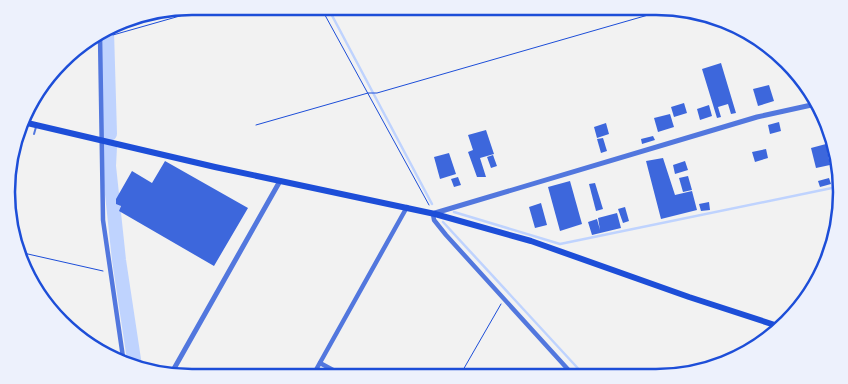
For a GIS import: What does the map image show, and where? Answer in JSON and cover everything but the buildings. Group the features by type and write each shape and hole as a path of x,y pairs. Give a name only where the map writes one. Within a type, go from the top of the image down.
{"main road":[{"path":"28,123 280,181 407,207 531,241 688,298 773,325"}],"street":[{"path":"100,41 103,220 123,355"},
{"path":"568,369 446,235 434,220 436,215 757,117 810,105"},
{"path":"174,368 280,181"},
{"path":"316,369 407,207"},
{"path":"320,362 332,369"}],"lane":[{"path":"34,134 36,125"}],"path":[{"path":"112,35 183,15"},
{"path":"325,15 436,215"},
{"path":"256,125 368,93 378,93 649,15"},
{"path":"26,253 112,272"},
{"path":"464,369 504,300"}],"waterway":[{"path":"332,15 432,204"},
{"path":"107,37 110,134"},
{"path":"110,147 109,166 119,260 134,360"},
{"path":"454,212 560,244 832,188"},
{"path":"443,222 579,369"}]}
